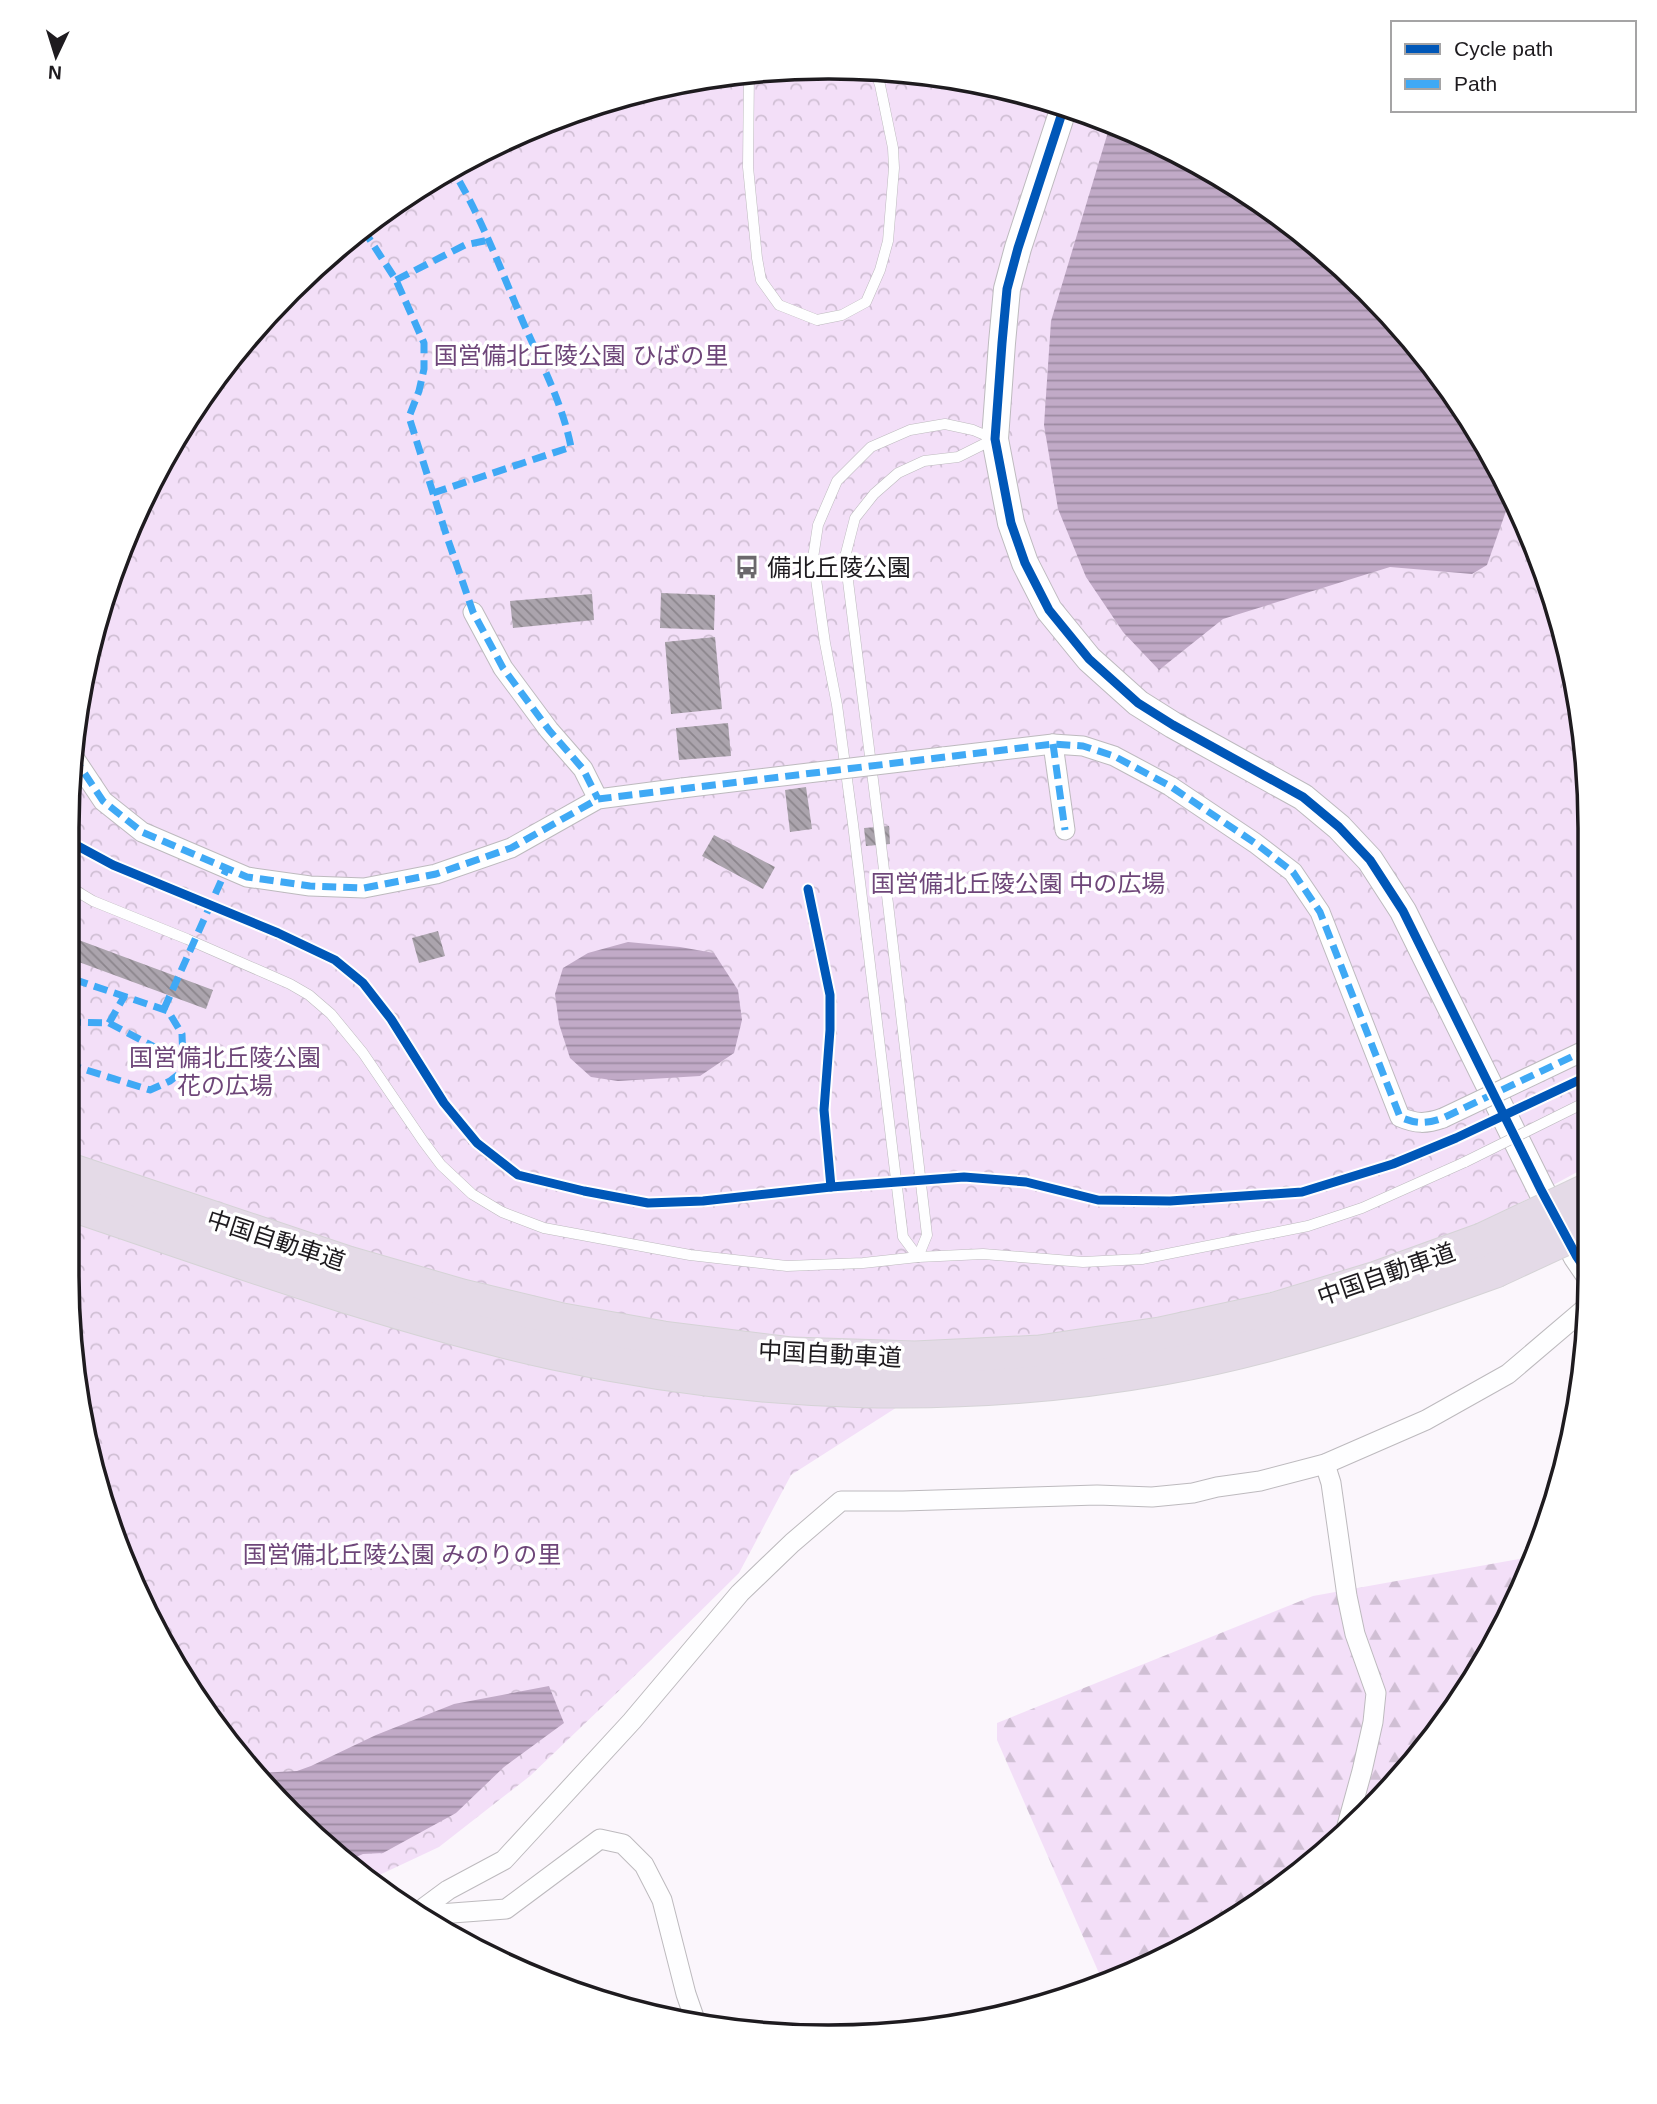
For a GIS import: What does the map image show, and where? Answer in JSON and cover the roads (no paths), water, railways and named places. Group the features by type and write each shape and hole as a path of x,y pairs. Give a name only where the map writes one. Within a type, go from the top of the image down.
{"highway":[{"name":"中国自動車道","path":"79,1174 348,1264 463,1297 562,1321 663,1339 792,1355 915,1359 1040,1353 1160,1335 1275,1310 1377,1279 1489,1256 1578,1230"},
{"name":"中国自動車道","path":"79,1206 340,1293 452,1327 555,1352 646,1369 787,1386 912,1391 1041,1385 1164,1367 1279,1341 1384,1310 1489,1256 1578,1198"}],"street":[{"path":"1061,116 1007,289 995,439 1011,523 1025,563 1049,610 1089,659 1139,703 1173,725 1303,797 1339,827 1370,860 1404,911 1541,1190 1578,1258"},
{"path":"473,612 503,668 549,730 583,769 598,799"},
{"path":"81,768 103,801 142,832 247,877 310,886 364,888 436,874 511,848 598,799 1052,744 1083,746 1114,756 1158,780 1255,843 1293,872 1320,912 1400,1117 1413,1123 1428,1123 1443,1118 1578,1054"},
{"path":"1052,744 1065,830"},
{"path":"427,1908 448,1891 504,1860 632,1721 740,1593 841,1500 902,1501 1097,1495 1152,1497 1194,1493 1260,1481 1325,1464 1426,1420 1508,1374 1577,1315"},
{"path":"1325,1464 1331,1483 1355,1634 1376,1693 1370,1735 1350,1815"},
{"path":"436,1914 506,1909 600,1839 622,1844 644,1865 662,1900 692,2013"}],"lane":[{"path":"749,83 748,167 761,280 779,305 817,320 842,315 866,302 880,270 888,241 894,168 878,80"},
{"path":"918,1257 903,1237 853,824 813,558 818,524 837,481 871,447 910,430 945,424 973,430 995,439"},
{"path":"918,1257 927,1235 845,557 855,518 874,494 898,473 924,461 958,457 995,439"},
{"path":"79,893 93,901 290,984 309,995 331,1013 363,1053 441,1165 472,1194 502,1212 557,1231 690,1255 787,1266 863,1264 918,1257 984,1254 1083,1262 1142,1259 1308,1226 1362,1208 1578,1106"}],"place":[{"name":"備北丘陵公園","path":"747,567"}],"park label":[{"name":"国営備北丘陵公園 ひばの里","path":"581,355"},
{"name":"国営備北丘陵公園 中の広場","path":"1018,883"},
{"name":"国営備北丘陵公園 花の広場","path":"225,1071"},
{"name":"国営備北丘陵公園 みのりの里","path":"402,1554"}]}
